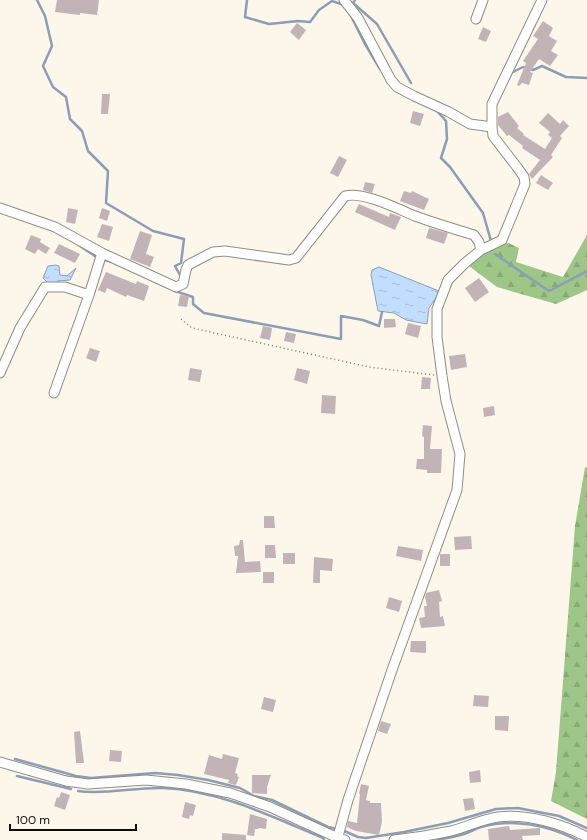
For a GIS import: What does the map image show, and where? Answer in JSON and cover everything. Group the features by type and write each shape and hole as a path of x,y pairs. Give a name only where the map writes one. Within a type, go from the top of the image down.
{"street":[{"path":"344,0 358,18 391,80 397,87 449,112 470,124 492,127"},
{"path":"476,20 483,0"},
{"path":"0,762 66,781 88,784 146,780 186,784 230,793 270,807 340,839 348,800 392,670 457,490 460,454 446,401 442,376 437,337 437,309 448,280 481,250 502,240 525,184 524,177 517,166 493,136 492,104 542,0"},
{"path":"0,208 55,227 102,253 179,287 184,282 188,265 213,252 225,251 289,260 296,258 345,196 354,195 382,202 416,216 474,236 481,250"},
{"path":"54,392 89,295 102,253"},
{"path":"0,373 20,328 46,287 65,287 89,295"},
{"path":"394,840 451,831 499,817 533,818 550,822 587,837"}],"path":[{"path":"181,319 192,328 281,348 369,367 442,376"}],"green space":[{"path":"587,235 587,290 556,304 497,287 465,263 502,240 519,248 516,262 563,277"},
{"path":"585,467 587,468 587,819 551,801 556,772 575,526"}],"water":[{"path":"48,266 59,266 60,275 67,276 76,268 70,280 58,281 50,285 43,278"},
{"path":"379,267 439,291 429,308 427,324 406,320 394,313 378,311 371,275 372,270"}],"building":[{"path":"57,0 99,0 97,15 80,13 80,15 55,12"},
{"path":"543,21 553,28 549,36 557,41 551,51 558,55 550,66 539,59 530,72 533,73 529,85 522,83 519,86 517,85 526,63 523,61 538,39 533,36"},
{"path":"297,23 306,30 299,40 290,32"},
{"path":"483,27 491,31 486,42 478,39"},
{"path":"102,94 110,94 108,114 101,114"},
{"path":"413,111 424,114 420,126 410,123"},
{"path":"508,112 519,126 517,128 524,134 523,135 545,149 552,138 548,135 550,132 539,123 548,113 560,124 563,120 569,126 560,136 562,138 551,155 553,157 532,179 529,174 540,160 522,148 523,146 509,135 507,136 498,125 498,117"},
{"path":"339,156 347,160 338,177 330,173"},
{"path":"541,175 553,183 548,190 536,183"},
{"path":"365,182 375,184 372,193 363,190"},
{"path":"404,191 411,193 412,191 429,199 424,210 400,201"},
{"path":"359,204 389,217 390,213 401,217 395,230 355,212"},
{"path":"68,208 78,210 75,224 66,222"},
{"path":"102,208 110,211 107,221 99,218"},
{"path":"102,224 113,227 109,241 97,237"},
{"path":"429,228 448,233 444,244 426,238"},
{"path":"140,231 152,235 146,254 154,257 150,267 130,259"},
{"path":"31,235 41,239 40,242 50,248 46,254 38,249 35,254 25,249"},
{"path":"59,244 80,254 75,263 54,253"},
{"path":"106,272 136,284 137,281 149,286 144,301 127,295 126,297 107,288 105,293 98,290"},
{"path":"479,278 489,292 475,302 465,288"},
{"path":"180,295 189,296 187,307 178,306"},
{"path":"384,319 395,319 396,327 384,328"},
{"path":"408,323 421,326 418,338 405,334"},
{"path":"263,326 272,328 270,340 260,338"},
{"path":"286,332 296,334 294,343 284,341"},
{"path":"90,348 100,351 96,362 86,358"},
{"path":"465,354 467,367 451,370 449,356"},
{"path":"190,368 202,370 200,382 188,380"},
{"path":"297,368 310,371 307,384 294,380"},
{"path":"422,377 431,378 430,389 421,389"},
{"path":"322,395 336,396 335,414 321,413"},
{"path":"494,406 495,415 484,417 483,408"},
{"path":"423,425 432,426 430,449 442,449 441,473 427,473 427,470 416,469 417,459 424,459 424,437 422,436"},
{"path":"264,516 274,516 275,528 264,528"},
{"path":"471,536 472,549 455,550 454,537"},
{"path":"240,540 243,540 245,562 260,561 261,572 236,573 238,556 235,556 234,546 239,545"},
{"path":"265,545 275,545 276,558 265,558"},
{"path":"398,546 423,550 421,561 396,556"},
{"path":"283,553 295,553 295,564 283,564"},
{"path":"440,554 450,554 450,566 440,566"},
{"path":"314,557 333,559 332,571 320,570 320,583 313,583"},
{"path":"263,572 274,572 274,583 263,583"},
{"path":"439,590 442,601 439,602 440,617 443,616 445,626 421,628 419,618 425,617 424,606 427,606 425,597 426,593"},
{"path":"389,597 402,601 399,612 386,608"},
{"path":"411,641 426,641 426,653 410,652"},
{"path":"474,695 489,696 488,707 473,706"},
{"path":"264,697 276,700 273,712 261,709"},
{"path":"495,716 509,716 508,731 495,730"},
{"path":"381,721 391,724 387,734 378,731"},
{"path":"80,731 84,763 76,763 74,732"},
{"path":"110,750 122,751 121,762 109,761"},
{"path":"223,754 239,758 235,773 238,774 237,776 239,777 236,785 228,783 229,780 204,774 209,755 222,759"},
{"path":"480,770 481,782 470,783 469,772"},
{"path":"252,775 271,775 267,787 267,794 252,793"},
{"path":"361,784 369,786 366,800 370,801 370,803 381,803 382,822 379,835 356,831 347,827 348,821 357,823"},
{"path":"61,792 70,795 65,810 54,806 57,797 59,798"},
{"path":"473,798 475,809 465,811 463,799"},
{"path":"185,802 196,805 193,816 190,815 189,819 182,817"},
{"path":"250,814 267,819 266,829 255,829 254,836 247,835"},
{"path":"509,826 510,830 540,828 540,835 522,836 523,840 489,840 488,829"},
{"path":"222,833 246,835 246,840 222,840"}],"waterway":[{"path":"37,0 45,16 52,46 43,66 53,87 66,97 70,119 82,131 88,151 108,171 106,203 153,231 184,239 181,263 175,266 181,277"},
{"path":"247,0 245,17 269,24 298,21 310,22 319,10 332,1 344,5"},
{"path":"355,0 353,3 377,24 411,83"},
{"path":"351,16 380,69"},
{"path":"513,72 523,67 533,70 542,66 566,77 587,78"},
{"path":"436,110 446,121 447,139 441,158 450,167 483,213 491,241"},
{"path":"77,244 98,258"},
{"path":"495,254 549,291 587,271"},
{"path":"105,260 112,262"},
{"path":"175,291 193,297 193,304 204,313 341,339 341,316 363,320 379,326 382,312"},
{"path":"15,759 76,776 91,778 155,773 208,780 240,788 254,796 272,800 328,827 337,829"},
{"path":"17,776 71,789"},
{"path":"78,791 109,792 163,788 184,790 225,799 265,813 323,838 324,840"},
{"path":"342,830 358,837 366,838 448,823 496,809 518,808 559,816 587,828"},
{"path":"437,840 461,835 481,827 505,823 530,824 554,830 577,840"}]}
